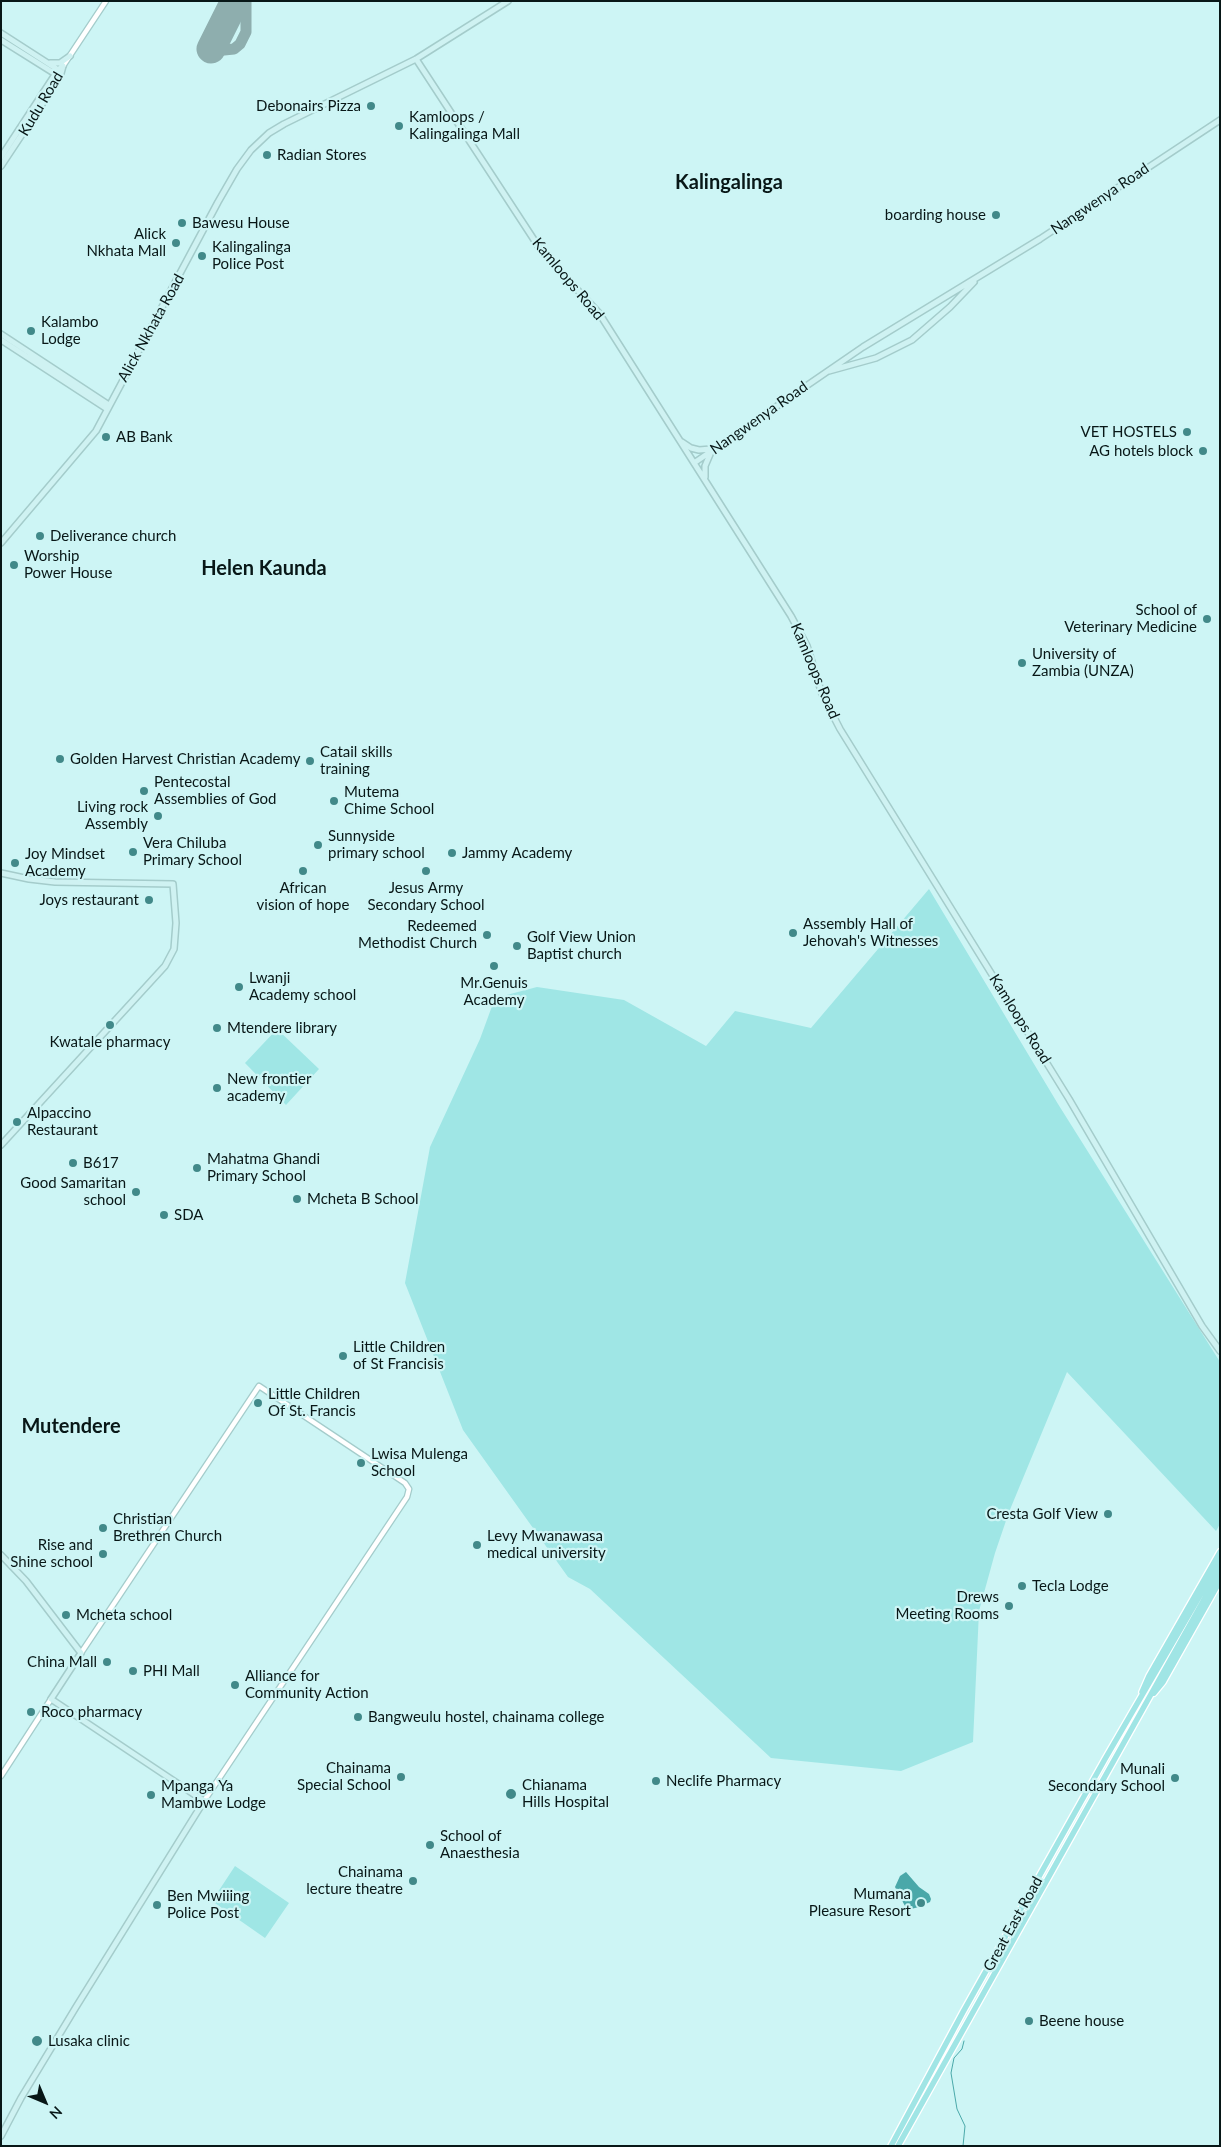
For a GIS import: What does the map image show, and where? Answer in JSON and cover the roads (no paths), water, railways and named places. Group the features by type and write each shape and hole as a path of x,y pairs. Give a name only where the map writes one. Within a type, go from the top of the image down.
{"main road":[{"name":"Alick Nkhata Road","path":"1,543 96,431 232,177 251,150 269,133 284,124 416,59 508,1"},
{"path":"1,33 46,65 60,63 70,56"},
{"path":"1,40 59,73"},
{"name":"Kamloops Road","path":"416,59 542,252 599,312 791,616 806,646 822,694 840,728 1069,1099 1192,1309 1220,1351"},
{"path":"46,65 49,84"},
{"name":"Kudu Road","path":"1,166 63,66"},
{"name":"Kudu Road","path":"1,157 49,84 59,73"},
{"name":"Nangwenya Road","path":"694,463 824,372 884,333 1040,239 1220,120"},
{"name":"Nangwenya Road","path":"824,372 876,358 912,340 950,307 980,276"},
{"path":"1,334 108,407"},
{"path":"1,340 108,407"},
{"path":"677,435 683,442 699,450 717,447"},
{"path":"706,481 704,473 707,458 717,447"},
{"path":"1,873 29,880 55,882 173,884 176,923 174,949 165,966 1,1145"},
{"name":"Great East Road","path":"1142,1704 1149,1676 1220,1552"},
{"path":"1,1555 26,1582 81,1653 51,1699 204,1801 76,2007 21,2098 1,2136"},
{"name":"Great East Road","path":"898,2146 1220,1561"},
{"name":"Great East Road","path":"891,2146 1105,1759 1142,1704 1220,1571"},
{"name":"Great East Road","path":"1142,1704 1163,1682 1220,1581"}],"street":[{"name":"Kudu Road","path":"63,66 106,1"},
{"path":"81,1653 259,1386 405,1482 410,1489 407,1497 204,1801"},
{"path":"1,1776 51,1699"}],"waterway":[{"path":"963,2146 965,2126 957,2109 951,2073 954,2058 962,2049 964,2041"}],"place":[{"name":"Debonairs Pizza","path":"371,106"},
{"name":"Kamloops / Kalingalinga Mall","path":"399,126"},
{"name":"Radian Stores","path":"267,155"},
{"name":"boarding house","path":"996,215"},
{"name":"Bawesu House","path":"182,223"},
{"name":"Alick Nkhata Mall","path":"176,243"},
{"name":"Kalingalinga Police Post","path":"202,256"},
{"name":"Kalambo Lodge","path":"31,331"},
{"name":"VET HOSTELS","path":"1187,432"},
{"name":"AB Bank","path":"106,437"},
{"name":"AG hotels block","path":"1203,451"},
{"name":"Deliverance church","path":"40,536"},
{"name":"Worship Power House","path":"14,565"},
{"name":"School of Veterinary Medicine","path":"1207,619"},
{"name":"University of Zambia (UNZA)","path":"1022,663"},
{"name":"Golden Harvest Christian Academy","path":"60,759"},
{"name":"Catail skills training","path":"310,761"},
{"name":"Pentecostal Assemblies of God","path":"144,791"},
{"name":"Mutema Chime School","path":"334,801"},
{"name":"Living rock Assembly","path":"158,816"},
{"name":"Sunnyside primary school","path":"318,845"},
{"name":"Vera Chiluba Primary School","path":"133,852"},
{"name":"Jammy Academy","path":"452,853"},
{"name":"Joy Mindset Academy","path":"15,863"},
{"name":"African vision of hope","path":"303,871"},
{"name":"Jesus Army Secondary School","path":"426,871"},
{"name":"Joys restaurant","path":"149,900"},
{"name":"Assembly Hall of Jehovah's Witnesses","path":"793,933"},
{"name":"Redeemed Methodist Church","path":"487,935"},
{"name":"Golf View Union Baptist church","path":"517,946"},
{"name":"Mr.Genuis Academy","path":"494,966"},
{"name":"Lwanji Academy school","path":"239,987"},
{"name":"Kwatale pharmacy","path":"110,1025"},
{"name":"Mtendere library","path":"217,1028"},
{"name":"New frontier academy","path":"217,1088"},
{"name":"Alpaccino Restaurant","path":"17,1122"},
{"name":"B617","path":"73,1163"},
{"name":"Mahatma Ghandi Primary School","path":"197,1168"},
{"name":"Good Samaritan school","path":"136,1192"},
{"name":"Mcheta B School","path":"297,1199"},
{"name":"SDA","path":"164,1215"},
{"name":"Little Children of St Francisis","path":"343,1356"},
{"name":"Little Children Of St. Francis","path":"258,1403"},
{"name":"Lwisa Mulenga School","path":"361,1463"},
{"name":"Cresta Golf View","path":"1108,1514"},
{"name":"Christian Brethren Church","path":"103,1528"},
{"name":"Levy Mwanawasa medical university","path":"477,1545"},
{"name":"Rise and Shine school","path":"103,1554"},
{"name":"Tecla Lodge","path":"1022,1586"},
{"name":"Drews Meeting Rooms","path":"1009,1606"},
{"name":"Mcheta school","path":"66,1615"},
{"name":"China Mall","path":"107,1662"},
{"name":"PHI Mall","path":"133,1671"},
{"name":"Alliance for Community Action","path":"235,1685"},
{"name":"Roco pharmacy","path":"31,1712"},
{"name":"Bangweulu hostel, chainama college","path":"358,1717"},
{"name":"Chainama Special School","path":"401,1777"},
{"name":"Munali Secondary School","path":"1175,1778"},
{"name":"Neclife Pharmacy","path":"656,1781"},
{"name":"Chianama Hills Hospital","path":"511,1794"},
{"name":"Mpanga Ya Mambwe Lodge","path":"151,1795"},
{"name":"School of Anaesthesia","path":"430,1845"},
{"name":"Chainama lecture theatre","path":"413,1881"},
{"name":"Mumana Pleasure Resort","path":"921,1903"},
{"name":"Ben Mwiiing Police Post","path":"157,1905"},
{"name":"Beene house","path":"1029,2021"},
{"name":"Lusaka clinic","path":"37,2041"}],"district":[{"name":"Kalingalinga","path":"729,183"},
{"name":"Helen Kaunda","path":"264,569"},
{"name":"Mutendere","path":"71,1427"}]}
